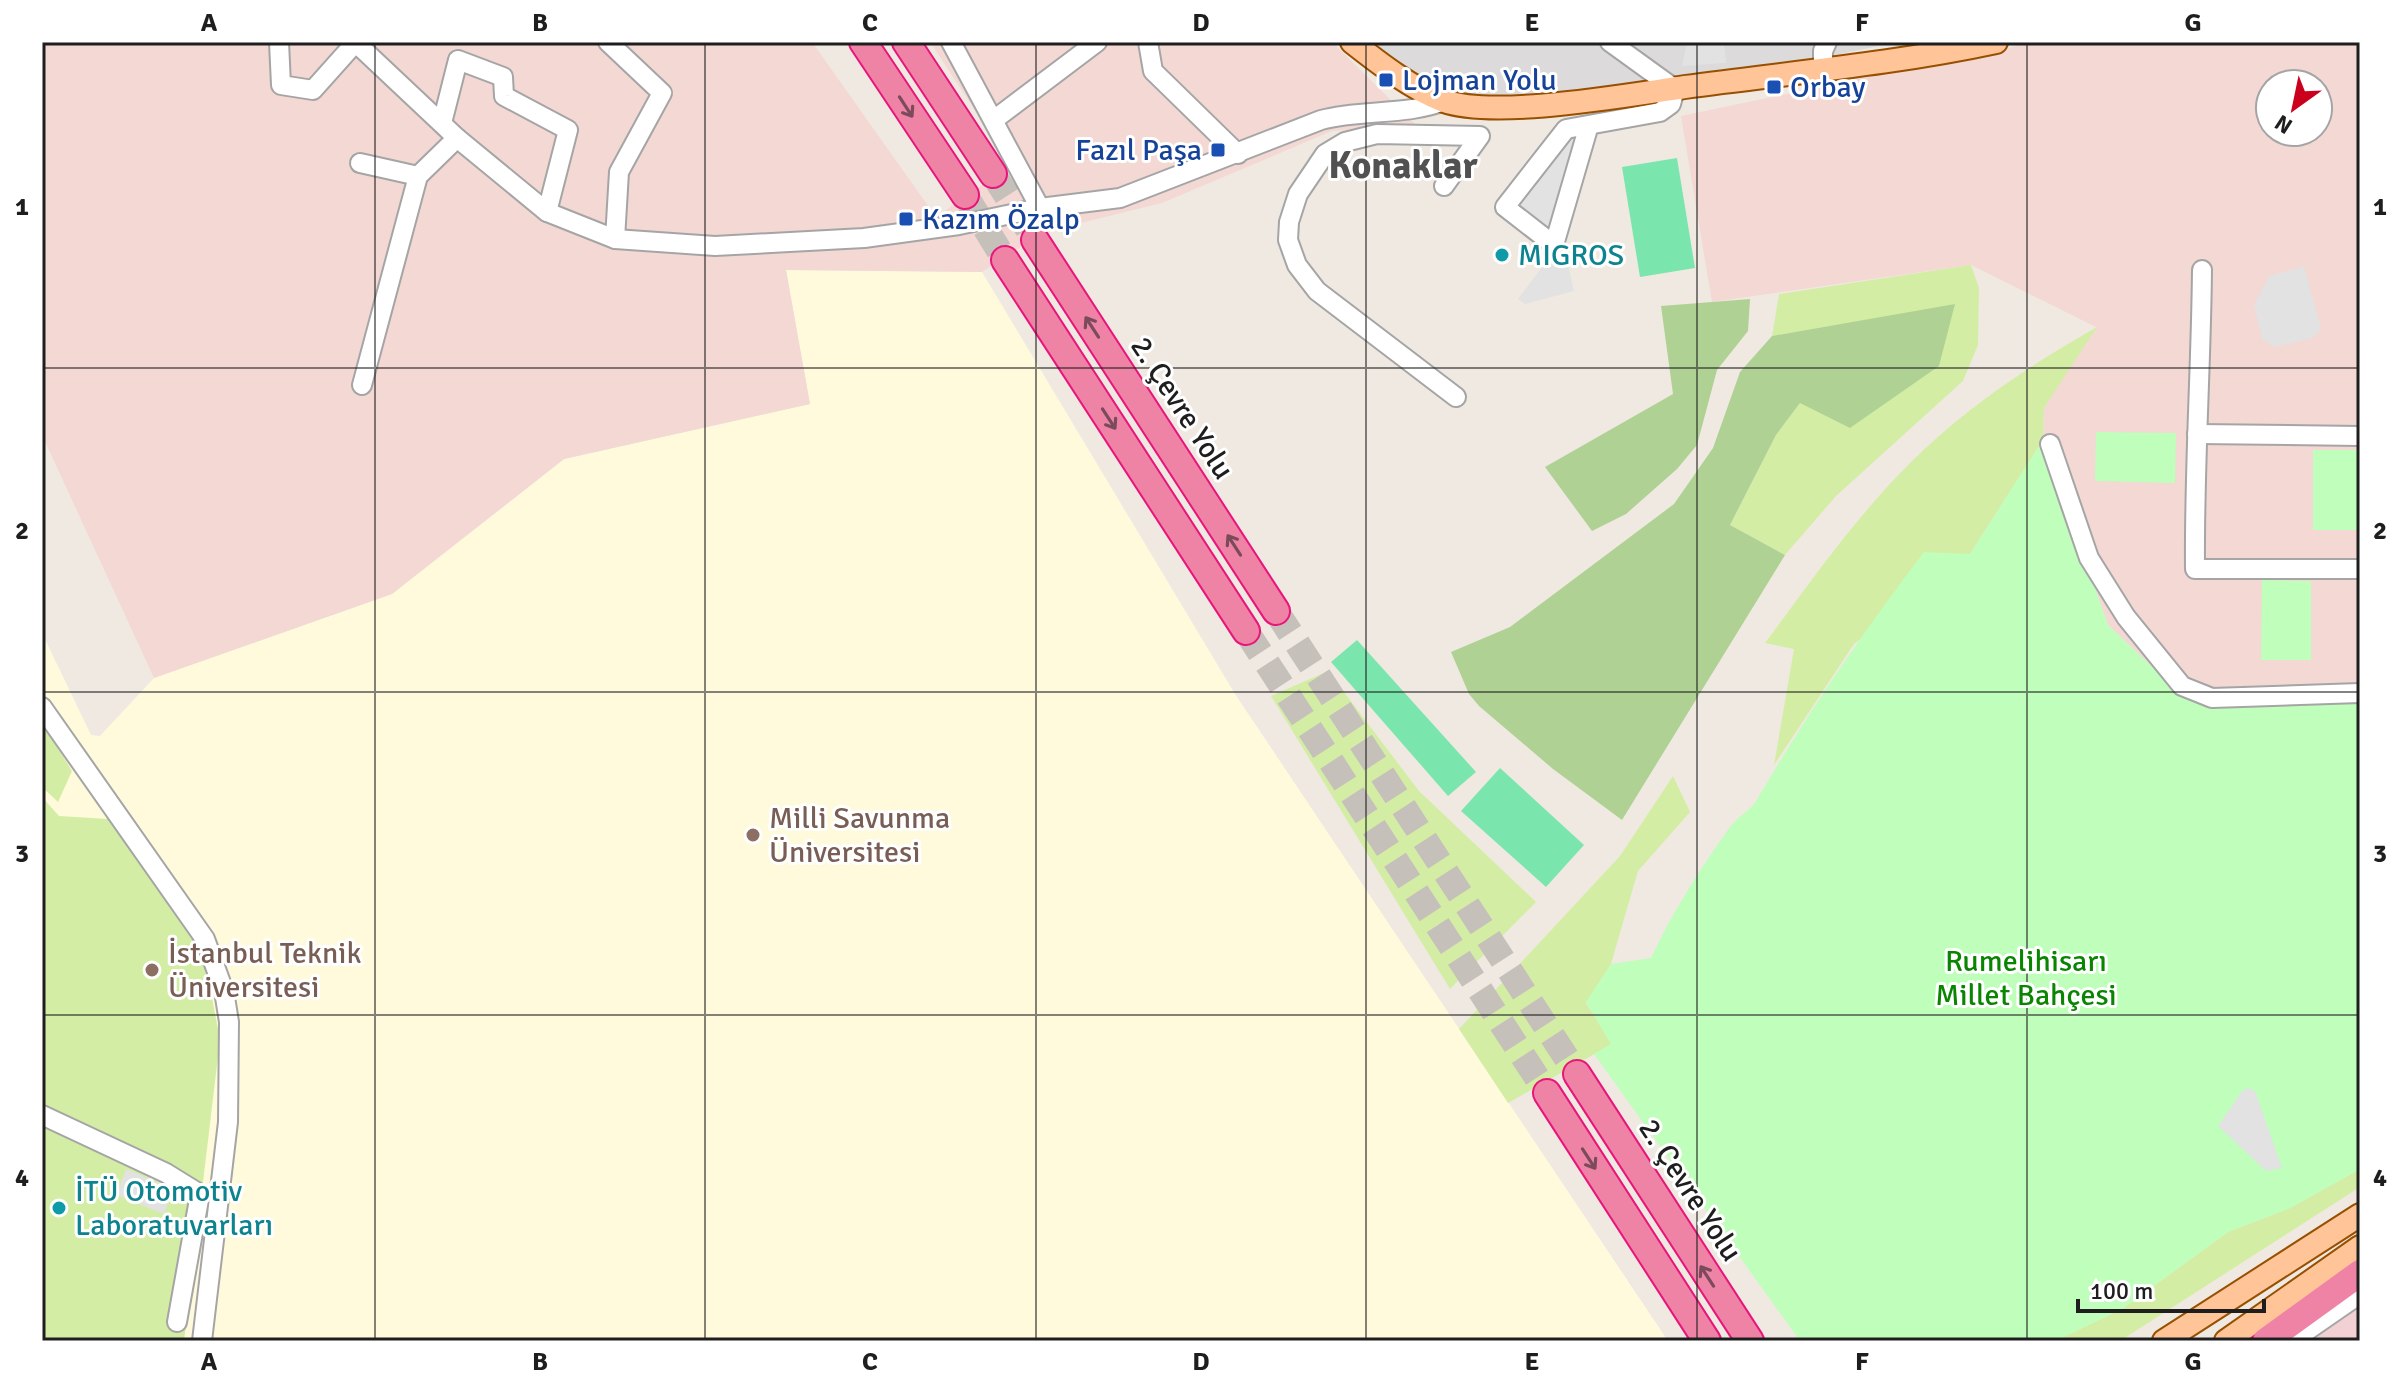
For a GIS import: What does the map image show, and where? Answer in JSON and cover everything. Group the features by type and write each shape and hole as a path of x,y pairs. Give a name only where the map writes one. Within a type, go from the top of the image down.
{"highway":[{"path":"863,42 965,195"},
{"path":"906,42 993,174"},
{"name":"2. Çevre Yolu","path":"1035,240 1276,611"},
{"path":"1005,260 1246,631"},
{"name":"2. Çevre Yolu","path":"1577,1074 1750,1341"},
{"path":"1547,1093 1707,1341"},
{"path":"2266,1341 2360,1273"}],"main road":[{"path":"1352,42 1382,66 1444,101 1489,107 1675,89 1823,70 1996,42"},
{"path":"2164,1341 2360,1215"},
{"path":"2226,1341 2360,1247"}],"street":[{"path":"279,42 281,85 313,90 355,42 457,138 547,212 615,239 715,246 864,238 959,225 1040,208 1120,198 1341,115 1427,108 1444,101"},
{"path":"608,42 662,93 619,172 615,239"},
{"path":"951,42 1040,208"},
{"path":"995,119 1097,42"},
{"path":"1148,42 1153,71 1238,154"},
{"path":"1589,125 1554,245 1505,207 1566,129 1660,112 1671,104 1675,89 1610,42"},
{"path":"1823,70 1823,51 1827,42"},
{"path":"442,123 458,60 503,77 504,96 568,130 547,212"},
{"path":"1444,186 1480,136 1377,134 1345,142 1325,154 1298,194 1289,222 1288,240 1297,265 1317,291 1456,397"},
{"path":"362,385 418,176 457,138"},
{"path":"360,163 418,176"},
{"path":"2202,270 2195,569 2360,569"},
{"path":"2197,434 2360,436"},
{"path":"2050,444 2089,558 2126,617 2182,686 2212,698 2360,693"},
{"path":"42,707 205,939 224,991 229,1022 228,1122 202,1341"},
{"path":"42,1115 166,1173 200,1194 177,1322"},
{"path":"2300,1339 2360,1294"}],"shaded area":[{"path":"42,42 812,42 936,217 1011,165 930,42 1332,42 1416,125 1332,131 1162,203 1044,232 982,272 786,270 810,404 564,459 392,594 154,678 42,435"},
{"path":"1368,42 1898,42 1830,56 1587,90 1462,97 1392,63"},
{"path":"1687,42 1724,42 1726,63 1682,66"},
{"path":"2035,42 2360,42 2360,697 2196,703 2185,698 2108,625 2043,440 2044,408 2096,327 1971,265 1712,302 1681,116"},
{"path":"1557,130 1595,131 1563,243 1574,291 1525,304 1518,299 1551,255 1494,213"},
{"path":"2304,266 2321,329 2313,338 2275,347 2262,339 2254,305 2269,276"},
{"name":"Milli Savunma Üniversitesi","path":"786,270 982,272 1235,694 1668,1341 42,1341 42,633 91,735 100,736 154,678 392,594 564,459 810,404"},
{"path":"2248,1088 2255,1091 2282,1168 2266,1171 2218,1126 2242,1091"},
{"path":"126,1169 173,1189 164,1214 117,1195"},
{"path":"2360,1306 2360,1341 2308,1341"}],"green space":[{"path":"1677,158 1695,268 1640,277 1622,167"},
{"path":"1971,265 1979,288 1978,345 1963,381 1836,496 1785,555 1730,525 1776,435 1800,403 1955,305 1772,336 1779,294"},
{"path":"1750,299 1748,331 1717,370 1697,445 1677,469 1626,514 1592,531 1545,467 1673,394 1661,306"},
{"path":"1955,304 1939,366 1850,428 1800,403 1776,435 1730,525 1785,555 1622,820 1553,769 1469,694 1451,652 1510,627 1674,504 1713,448 1740,372 1772,336"},
{"path":"2097,327 2044,408 2043,440 1970,554 1854,644 1774,765 1794,649 1765,643 1852,528 1931,443 1999,389"},
{"path":"2096,432 2176,433 2175,483 2095,481"},
{"name":"Rumelihisarı Millet Bahçesi","path":"2043,440 2108,625 2185,698 2196,703 2360,697 2360,1169 2290,1208 2228,1232 2122,1309 2055,1341 1800,1341 1594,1054 1611,1044 1586,1002 1611,964 1651,958 1708,859 1733,823 1756,801 1836,674 1924,552 1970,554"},
{"path":"2313,450 2360,450 2360,530 2313,530"},
{"path":"2262,580 2311,581 2311,660 2261,660"},
{"path":"1357,640 1476,772 1448,796 1331,662"},
{"path":"1328,671 1419,791 1536,902 1450,989 1271,696"},
{"path":"42,722 72,771 58,802 42,787"},
{"path":"1500,768 1584,845 1546,887 1461,811"},
{"path":"1673,776 1690,812 1638,871 1611,964 1586,1003 1612,1044 1508,1103 1459,1029 1620,856"},
{"name":"İstanbul Teknik Üniversitesi","path":"42,797 59,816 108,819 204,955 220,1040 184,1341 42,1341"},
{"path":"2360,1169 2360,1187 2120,1341 2055,1341 2122,1309 2228,1232 2290,1208"}],"tunnel":[{"path":"993,174 1035,240"},
{"path":"965,195 1005,260"},
{"path":"1276,611 1577,1074"},
{"path":"1246,631 1547,1093"}],"place":[{"name":"Lojman Yolu","path":"1386,80"},
{"name":"Orbay","path":"1774,87"},
{"name":"Fazıl Paşa","path":"1218,150"},
{"name":"Kazım Özalp","path":"906,219"},
{"name":"MIGROS","path":"1502,255"},
{"name":"Milli Savunma Üniversitesi","path":"753,835"},
{"name":"İstanbul Teknik Üniversitesi","path":"152,970"},
{"name":"İTÜ Otomotiv Laboratuvarları","path":"59,1208"}],"district":[{"name":"Konaklar","path":"1403,165"}]}
